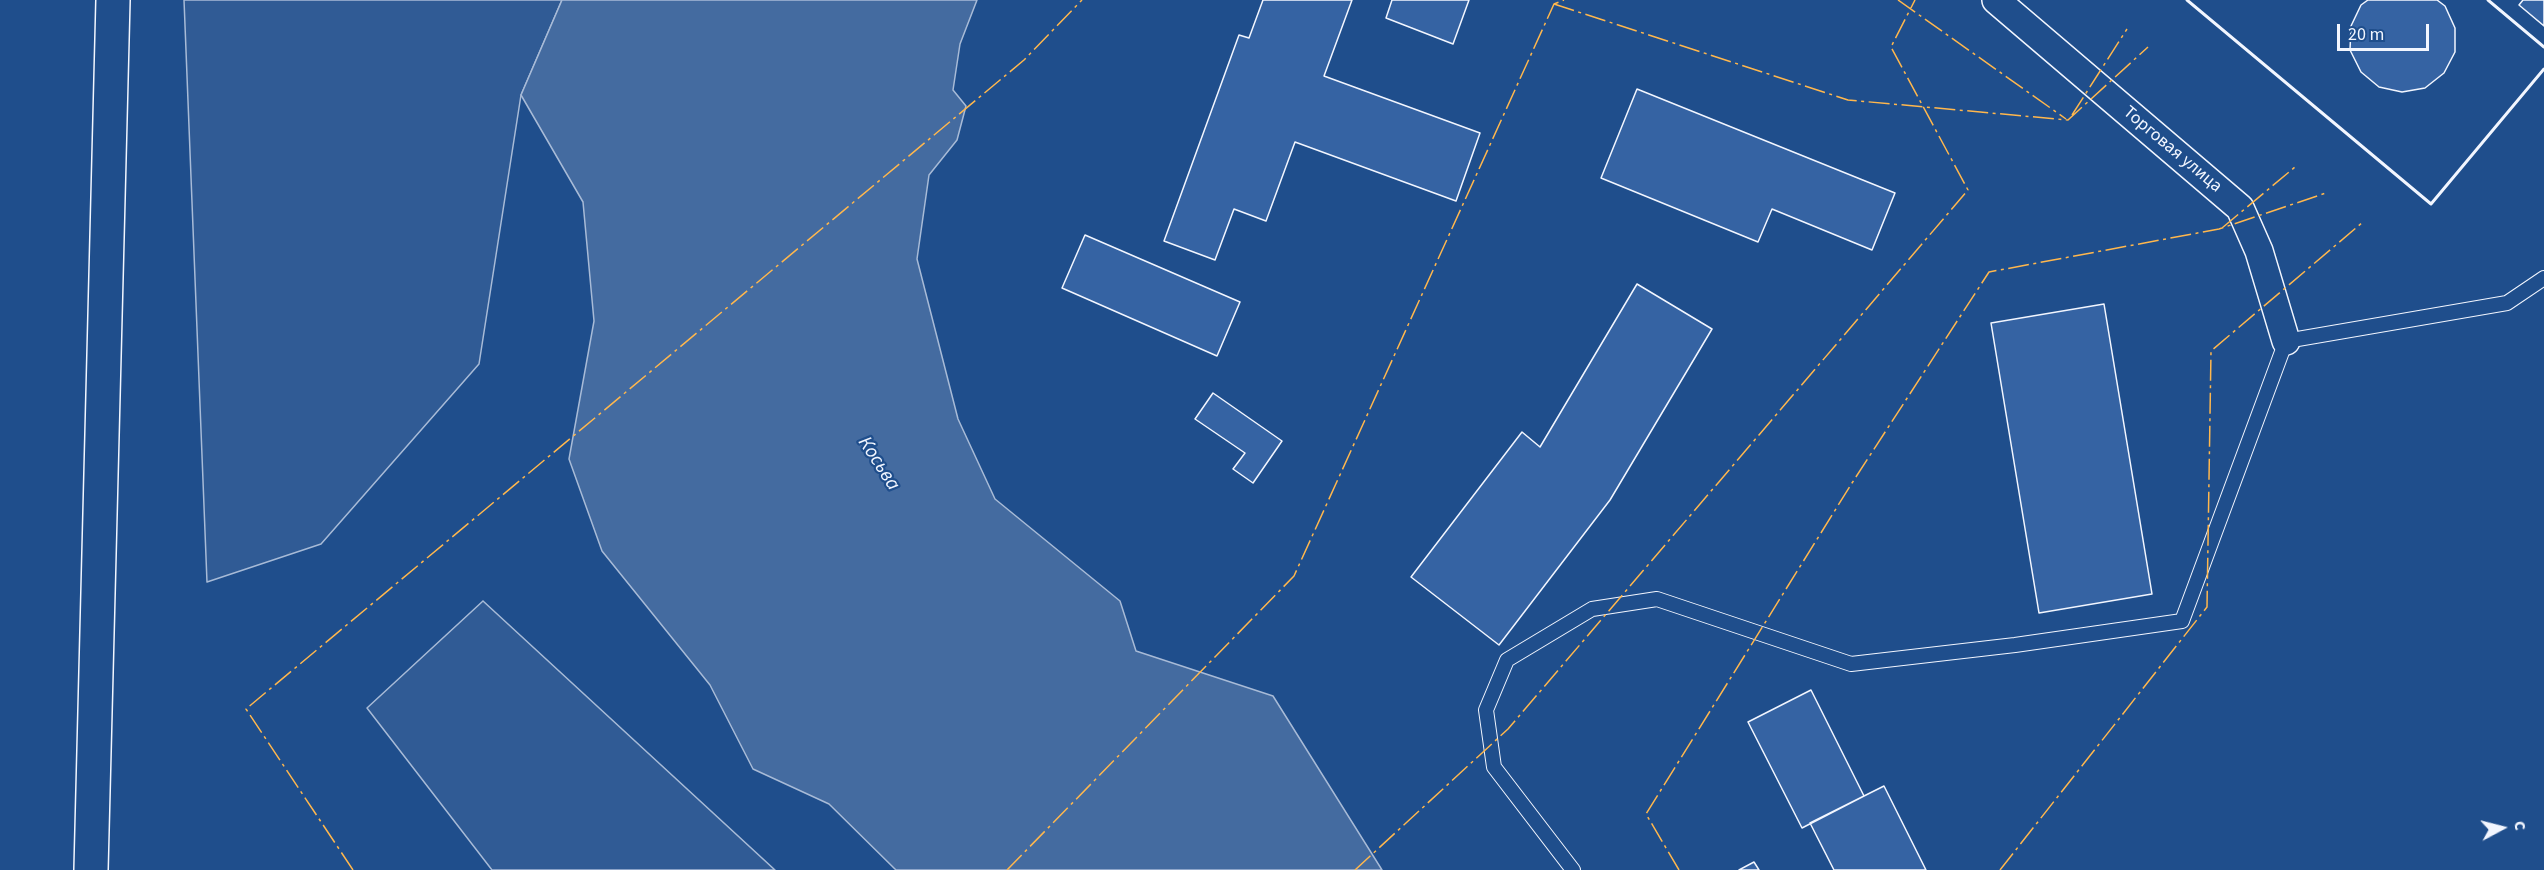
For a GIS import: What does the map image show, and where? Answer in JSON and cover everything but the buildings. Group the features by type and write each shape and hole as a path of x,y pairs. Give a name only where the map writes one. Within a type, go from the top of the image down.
{"main road":[{"path":"92,870 113,0"}],"street":[{"name":"Торговая улица","path":"1996,0 2240,208 2259,251 2286,341"}],"lane":[{"path":"1573,870 1494,767 1486,710 1508,660 1592,609 1657,599 1851,664 2015,645 2182,621 2286,341 2508,303 2544,278"}],"shaded area":[{"path":"184,0 562,0 521,95 479,364 321,544 207,582"},
{"path":"483,601 775,870 492,870 367,708"}],"water":[{"name":"Косьва","path":"562,0 977,0 960,44 953,90 966,106 957,140 929,175 917,259 958,419 995,499 1120,601 1136,651 1273,696 1382,870 896,870 829,804 753,769 710,685 602,551 569,459 594,321 583,202 521,95"}],"wall":[{"path":"2187,0 2431,204 2544,69"},
{"path":"2488,0 2544,47"}],"power":[{"path":"353,870 246,709 1024,60 1082,0"},
{"path":"1007,870 1294,576 1554,4 1564,0"},
{"path":"1898,0 2066,119"},
{"path":"1355,870 1508,729 1968,190 1891,47 1915,0"},
{"path":"1554,4 1848,100 2068,120 2148,47"},
{"path":"2072,115 2127,29"},
{"path":"2222,228 2295,167"},
{"path":"1679,870 1646,814 1852,483 1989,272 2219,229 2326,193"},
{"path":"2000,870 2207,607 2211,351 2363,222"}]}
